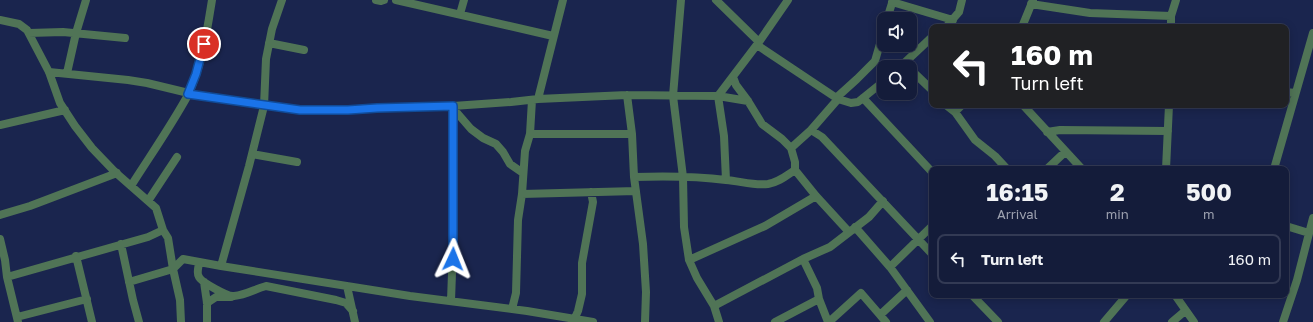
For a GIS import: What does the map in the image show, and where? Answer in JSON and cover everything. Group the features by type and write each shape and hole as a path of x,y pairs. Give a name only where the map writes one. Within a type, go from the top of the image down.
{"street":[{"path":"67,73 76,33 86,0"},
{"path":"131,186 188,94 196,74 206,37 212,0"},
{"path":"221,266 264,106 266,59 272,29 282,0"},
{"path":"396,0 553,36"},
{"path":"460,14 464,0"},
{"path":"512,309 516,293 518,220 522,194 525,151 530,134 535,100 563,0"},
{"path":"681,0 673,96 683,177 684,227 689,260 697,278 714,306 719,322"},
{"path":"716,0 758,43 837,99 851,103 858,102 877,87"},
{"path":"726,180 724,136 718,96 788,0"},
{"path":"950,24 959,12 962,0"},
{"path":"1171,24 1171,16 1176,0"},
{"path":"889,12 893,1 953,20"},
{"path":"1023,24 1032,2 1090,13 1171,16"},
{"path":"0,20 19,24 29,33 49,72 60,103 75,126 92,148 156,208 163,230 168,238 180,300 178,321"},
{"path":"29,33 63,32 125,38"},
{"path":"1275,166 1313,33"},
{"path":"912,60 929,40"},
{"path":"269,43 304,50"},
{"path":"791,148 811,130 837,99 875,61 878,52"},
{"path":"49,72 147,83 188,94 300,110 453,108 535,100 626,95 718,96 748,101"},
{"path":"917,76 929,86"},
{"path":"733,77 736,85 762,124 791,148 795,170 816,196 890,267 930,322"},
{"path":"1289,92 1295,93"},
{"path":"626,95 632,134 634,177 643,244 646,285 645,322"},
{"path":"863,98 929,169"},
{"path":"453,108 471,129 483,138 496,144 510,164 523,173"},
{"path":"451,301 453,245 453,108"},
{"path":"950,108 955,112 975,140 1005,166"},
{"path":"955,112 959,108"},
{"path":"1026,108 1079,166"},
{"path":"1166,166 1169,108"},
{"path":"0,125 65,110"},
{"path":"811,130 822,137 929,251"},
{"path":"1047,132 1060,130 1168,131"},
{"path":"530,134 632,134"},
{"path":"1050,166 1065,152"},
{"path":"252,154 297,162"},
{"path":"148,201 177,157"},
{"path":"634,177 683,177 726,180 748,184 768,184 780,180 795,170"},
{"path":"0,215 30,206 117,173"},
{"path":"522,194 636,191"},
{"path":"574,320 582,294 582,263 588,220 593,202 591,192"},
{"path":"689,260 765,226 816,196"},
{"path":"714,306 830,246 869,217 883,201"},
{"path":"1283,322 1310,243 1309,233 1313,218"},
{"path":"1289,227 1309,233"},
{"path":"890,267 929,229"},
{"path":"7,276 148,237 163,230"},
{"path":"0,239 18,320 86,299"},
{"path":"121,244 129,282 140,322"},
{"path":"76,256 92,322"},
{"path":"129,282 173,269 183,259 347,286 594,322"},
{"path":"803,259 817,288 819,299 829,322 861,293 883,320 907,290"},
{"path":"199,262 199,278 231,297"},
{"path":"204,282 207,303 207,322"},
{"path":"207,303 216,297 231,297 246,294 266,286 336,300 346,303 353,311"},
{"path":"347,286 354,322"},
{"path":"975,298 998,322"},
{"path":"1104,322 1124,298"},
{"path":"1177,298 1194,322"},
{"path":"775,322 819,299"},
{"path":"1172,322 1185,311"}],"route":[{"path":"204,44 196,74 188,94 300,110 348,110 453,106 453,259"}]}
